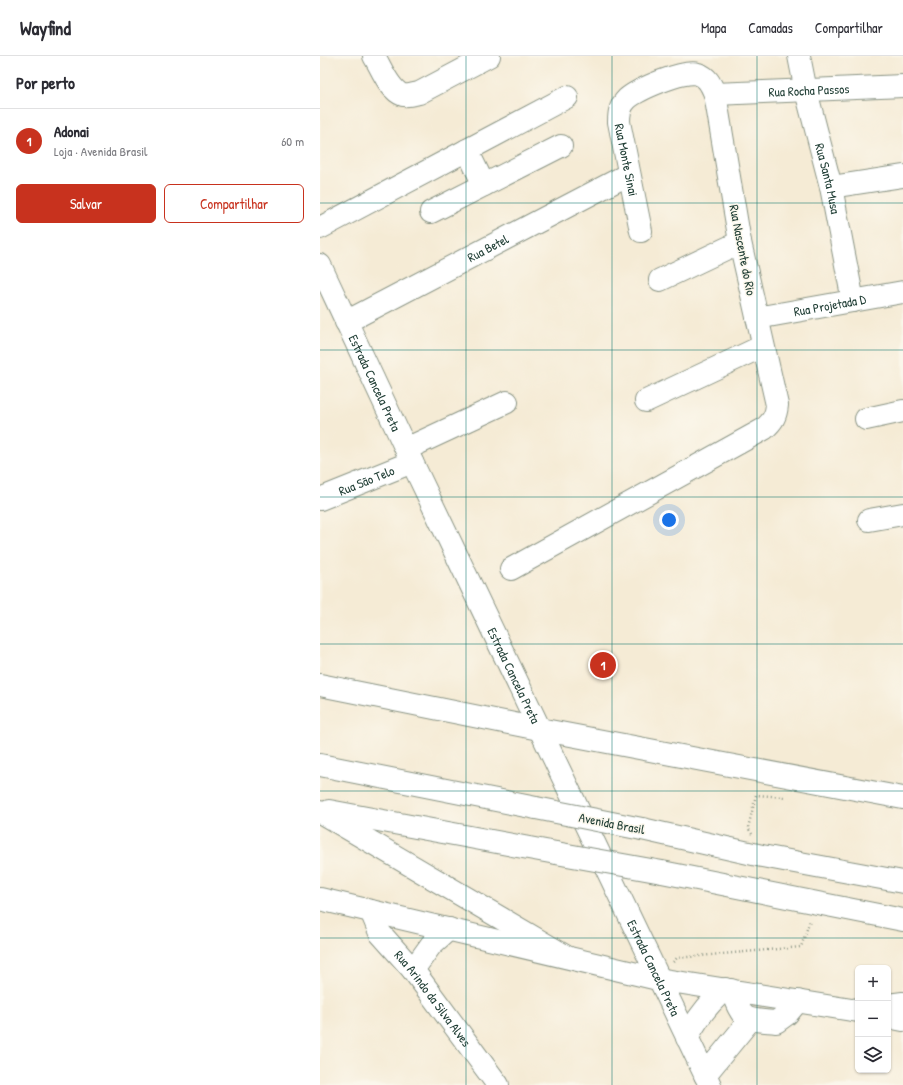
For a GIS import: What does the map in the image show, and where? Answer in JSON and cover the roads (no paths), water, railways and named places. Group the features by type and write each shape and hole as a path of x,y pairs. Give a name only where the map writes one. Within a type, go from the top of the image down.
{"main road":[{"path":"374,56 394,88 403,95 419,93 489,56"},
{"name":"Rua Santa Musa","path":"799,56 806,90 831,187 853,301"},
{"name":"Rua Monte Sinai","path":"641,231 619,122 620,110 626,100 637,93 679,75 697,73 708,79 715,94"},
{"name":"Rua Rocha Passos","path":"715,94 903,86"},
{"name":"Rua Nascente do Rio","path":"511,568 764,429 772,422 776,414 777,405 740,242 715,94"},
{"path":"320,228 567,97"},
{"path":"431,212 561,146"},
{"path":"467,150 484,185"},
{"name":"Rua Betel","path":"346,322 629,174"},
{"path":"831,187 903,176"},
{"path":"660,280 740,242"},
{"name":"Estrada Cancela Preta","path":"320,265 658,979 708,1080"},
{"name":"Rua Projetada D","path":"757,318 903,292"},
{"path":"646,400 763,346"},
{"name":"Rua São Telo","path":"320,499 409,455 507,402"},
{"path":"866,419 903,411"},
{"path":"869,520 902,520"},
{"path":"320,685 539,729 903,798"},
{"name":"Avenida Brasil","path":"320,765 642,829 762,856 903,882"},
{"path":"320,809 662,872 903,920"},
{"path":"320,812 567,957"},
{"path":"320,899 658,979 855,1010"},
{"name":"Rua Arindo da Silva Alves","path":"371,911 380,933 414,970 498,1085"},
{"path":"414,970 431,945 449,929"},
{"path":"728,990 741,1015 750,1020 776,1022 787,1014 798,1000"},
{"path":"687,1038 706,1006 728,990"},
{"path":"891,1005 903,1003"},
{"path":"891,1018 903,1020"},
{"path":"708,1080 750,1020"}],"place":[{"name":"Adonai","path":"603,665"}]}
